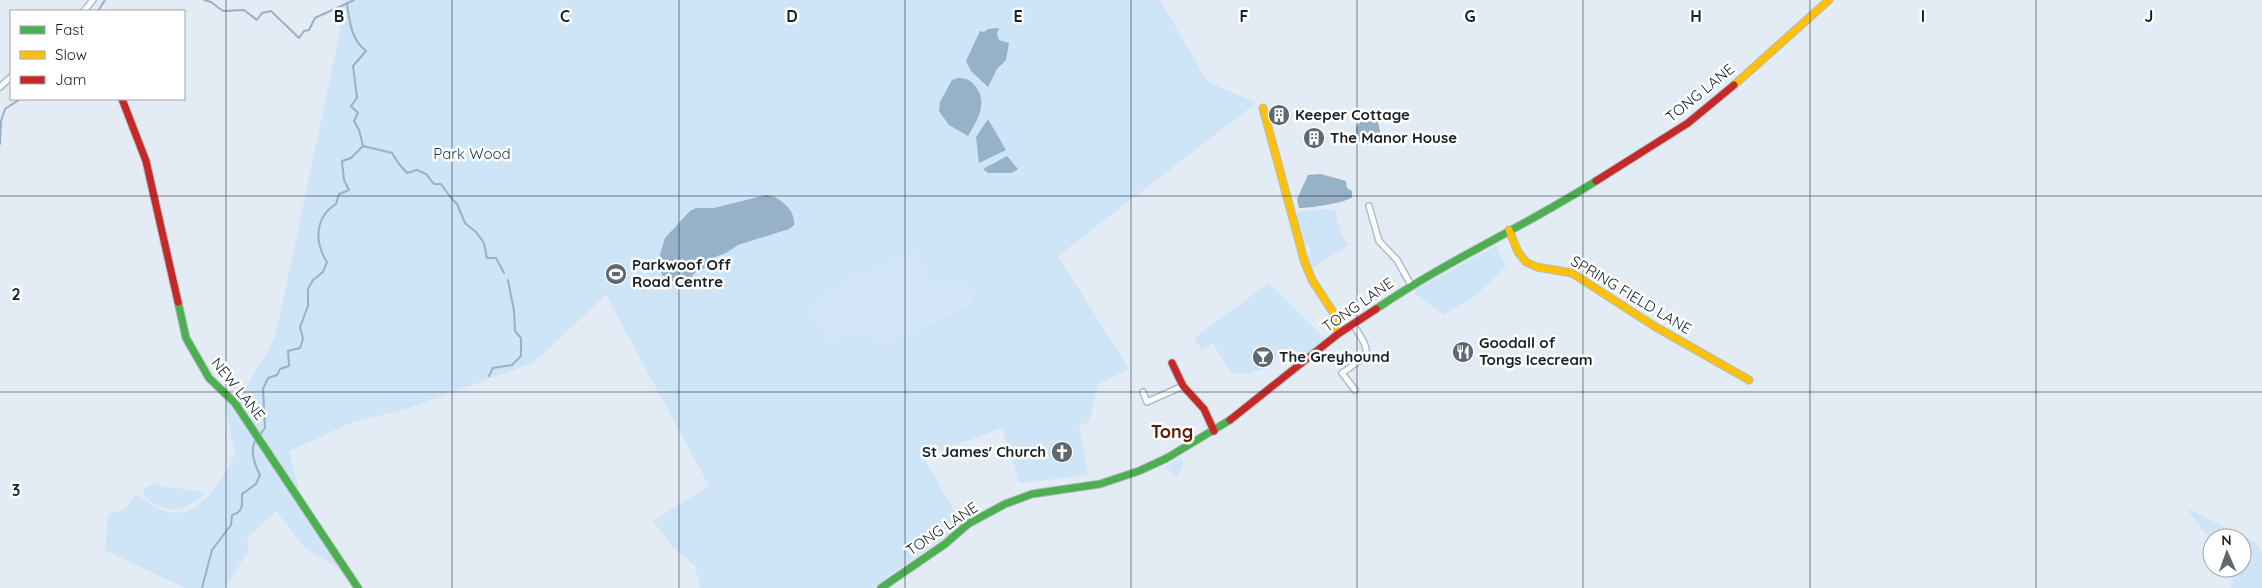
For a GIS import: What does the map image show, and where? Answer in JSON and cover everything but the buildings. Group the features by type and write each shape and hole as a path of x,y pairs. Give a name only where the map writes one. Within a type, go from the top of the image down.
{"street":[{"path":"85,10 93,0"},
{"name":"TONG LANE","path":"881,588 945,544 968,524 1005,504 1032,494 1100,484 1139,471 1167,458 1214,431 1246,409 1338,334 1411,285 1509,230 1559,205 1688,123 1724,94 1829,0"},
{"path":"0,87 10,78"},
{"name":"NEW LANE","path":"122,100 146,161 186,338 209,378 235,403 256,433 358,588"},
{"path":"1263,108 1272,151 1304,260 1312,280 1333,312 1338,334"},
{"path":"1369,206 1379,241 1398,260 1411,285"},
{"name":"SPRING FIELD LANE","path":"1509,230 1525,261 1538,267 1563,269 1572,273 1654,326 1749,380"},
{"path":"1353,324 1367,351 1364,358 1342,373 1355,390"},
{"path":"1172,363 1183,386 1204,409 1214,431"},
{"path":"1143,392 1147,402 1183,386"}],"shaded area":[{"path":"999,28 997,34 999,40 1009,43 1006,60 997,69 988,87 971,71 966,61 980,31 984,32 988,29"},
{"path":"958,78 972,82 979,92 981,99 980,111 968,136 949,125 939,111 940,102 952,80"},
{"path":"1367,114 1377,118 1380,131 1379,141 1370,144 1360,142 1356,136 1356,127"},
{"path":"988,119 1006,150 979,163 976,137"},
{"path":"1007,156 1018,169 1011,173 988,173 983,169"},
{"path":"1321,174 1346,181 1347,188 1352,191 1352,197 1335,203 1299,208 1297,199 1308,175"},
{"path":"766,195 777,198 786,205 794,220 794,225 789,229 738,245 726,253 715,257 704,268 697,270 689,280 672,281 662,275 658,261 665,238 690,211 696,208 714,208"},
{"path":"1038,224 973,302 887,343 857,333 828,340 808,308 849,279 917,252 968,277 963,250"}],"green space":[{"name":"Park Wood","path":"344,0 1160,0 1207,81 1256,103 1058,256 1129,369 1098,384 1089,422 1079,425 1088,475 1019,483 1002,428 923,457 959,519 951,533 874,588 700,588 695,566 673,547 653,521 709,486 606,295 533,363 403,410 353,422 289,451 300,494 295,498 342,571 305,548 276,511 247,538 249,551 224,588 185,588 105,550 108,514 124,509 134,495 141,497 161,510 175,513 187,511 208,497 224,475 236,452 233,446 225,402 239,400 275,338 337,46","holes":["917,252 934,285 968,278 973,303 887,343 857,333 828,340 808,308 849,279"]},
{"path":"1322,209 1335,210 1342,236 1349,245 1311,269 1308,256 1311,254 1309,246 1305,247 1295,213"},
{"path":"1496,246 1506,266 1477,294 1444,315 1415,294 1415,290"},
{"path":"1269,283 1325,339 1292,365 1282,352 1260,371 1254,370 1251,373 1235,373 1232,375 1213,343 1202,350 1194,338"},
{"path":"1181,458 1184,462 1177,477 1165,467"},
{"path":"157,483 160,486 205,492 191,505 183,508 167,509 151,502 143,495 146,487"},
{"path":"2186,508 2227,528 2202,529"},
{"path":"2252,541 2255,542 2262,553 2262,588 2230,588 2233,578 2252,578"}],"waterway":[{"path":"99,10 105,0"},
{"path":"204,0 211,2 223,11 244,10 257,20 262,13 271,11 299,38 304,31 309,30 315,18 354,0"},
{"path":"259,436 265,428 263,389 268,378 277,375 280,369 289,366 288,351 300,348 303,339 300,327 308,306 308,289 313,280 323,272 327,262 320,246 320,223 329,209 336,204 339,194 349,190 344,180 342,161 351,158 363,146 359,130 354,121 358,113 351,106 357,98 353,66 366,51 354,36 347,4"},
{"path":"0,144 1,121 5,109 18,100"},
{"path":"363,146 392,153 407,173 417,170 426,174 434,184 441,184 457,204 465,223 476,232 484,243 487,258 496,258 504,273"},
{"path":"489,376 493,368 512,365 521,356 521,338 515,331 514,311 508,280"},
{"path":"202,588 212,550 231,525 232,515 239,512 242,504 242,494 256,484 260,475 253,453 256,440"}],"traffic: fast":[{"path":"1376,309 1430,275 1541,214 1596,181"},
{"path":"178,302 186,338 209,378 235,403 358,588"},
{"path":"881,588 945,544 968,524 1005,504 1032,494 1100,484 1139,471 1167,458 1230,420"}],"traffic: slow":[{"path":"1734,85 1829,0"},
{"path":"1263,108 1304,260 1312,280 1333,312 1338,334"},
{"path":"1509,230 1518,252 1526,262 1537,267 1572,273 1654,326 1749,380"}],"traffic: jam":[{"path":"1596,181 1688,123 1734,85"},
{"path":"122,100 146,161 178,302"},
{"path":"1230,420 1338,334 1376,309"},
{"path":"1172,363 1183,386 1204,409 1214,431"}],"place":[{"name":"Keeper Cottage","path":"1279,115"},
{"name":"The Manor House","path":"1314,138"},
{"name":"Parkwoof Off Road Centre","path":"616,274"},
{"name":"Goodall of Tongs Icecream","path":"1463,352"},
{"name":"The Greyhound","path":"1263,357"},
{"name":"St James' Church","path":"1062,452"}],"district":[{"name":"Tong","path":"1172,432"}]}
